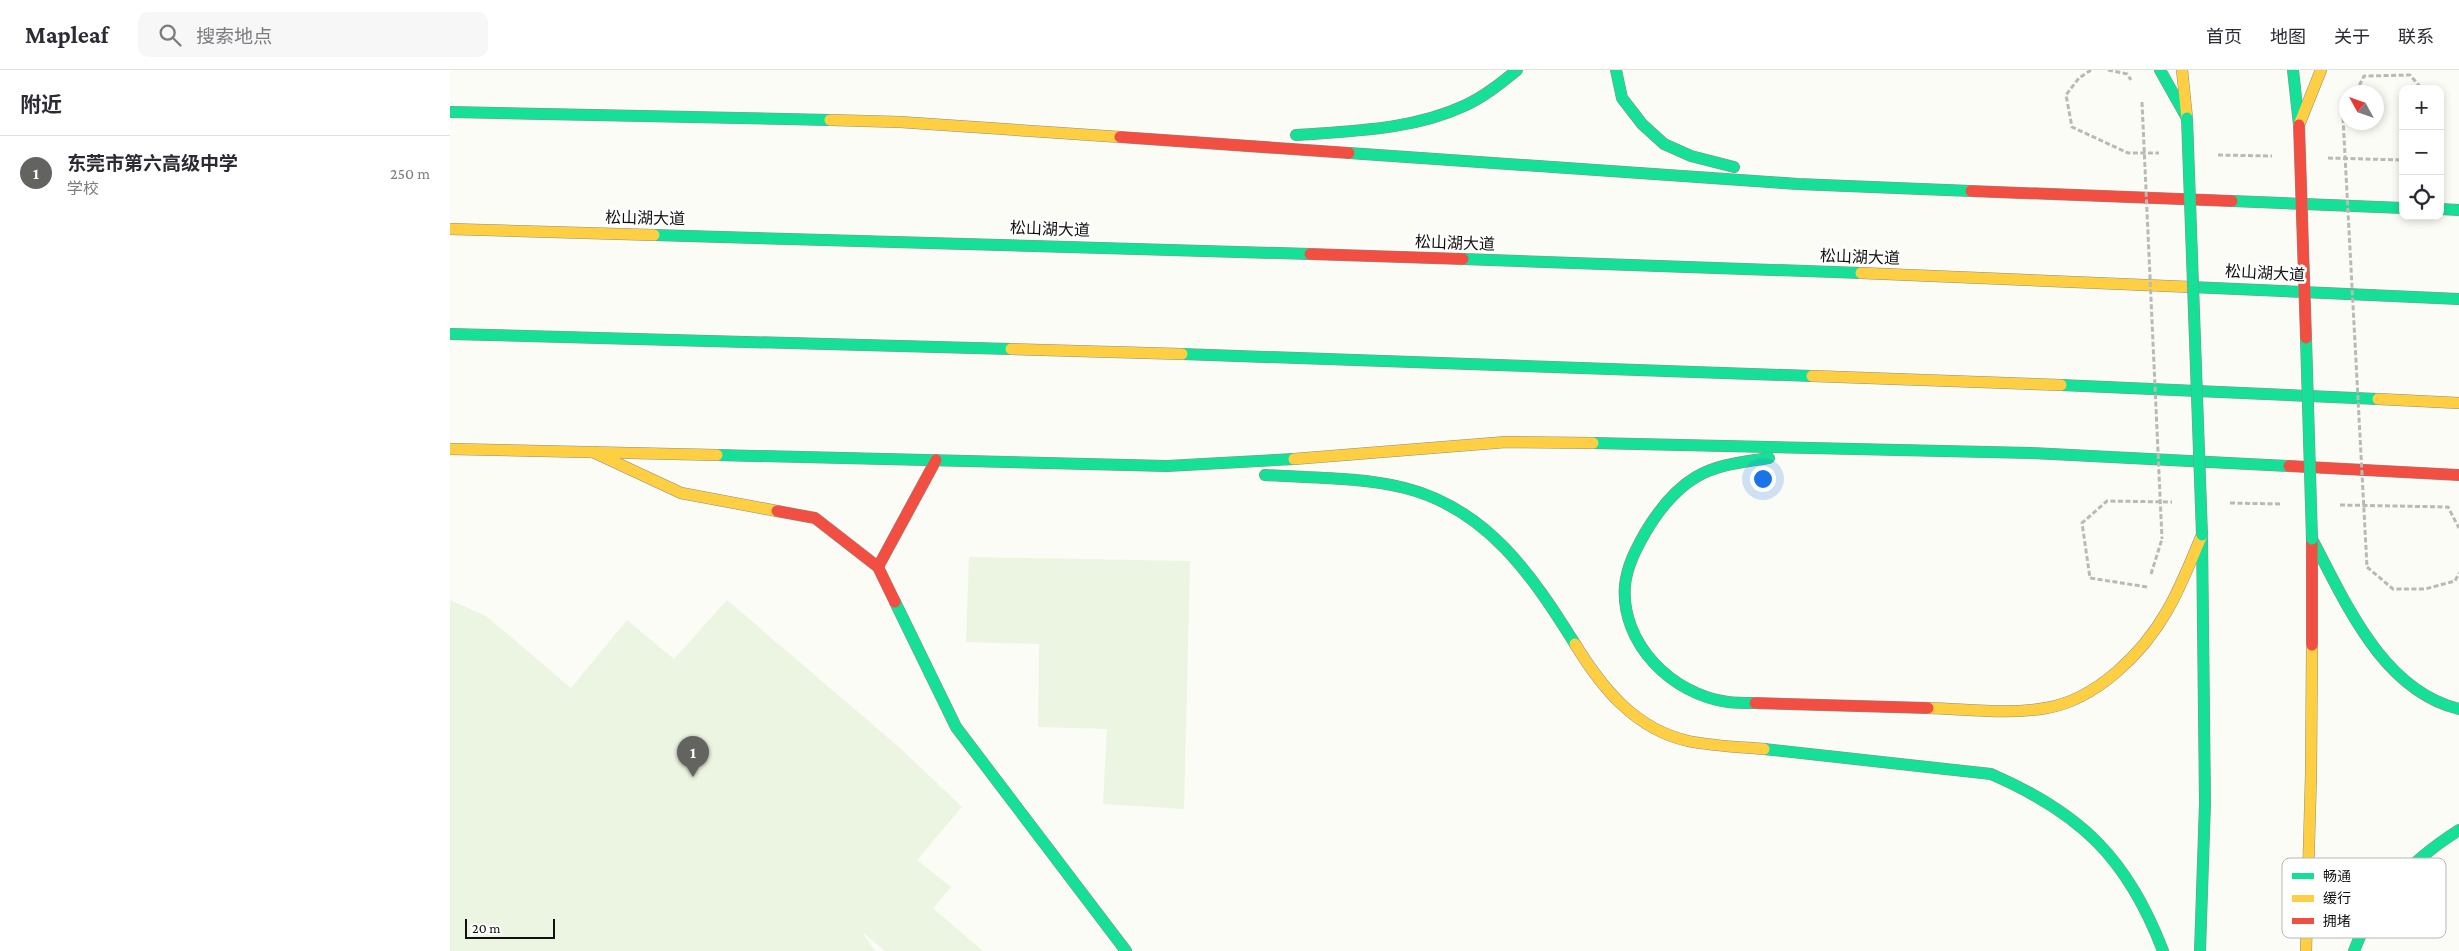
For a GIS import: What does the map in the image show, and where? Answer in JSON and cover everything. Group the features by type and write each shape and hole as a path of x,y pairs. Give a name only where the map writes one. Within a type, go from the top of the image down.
{"main road":[{"path":"1196,142 1364,131 1435,119 1469,105 1517,70"},
{"path":"1616,70 1622,98 1642,124 1664,144 1691,156 1798,184"},
{"path":"2160,70 2187,118"},
{"path":"2182,70 2187,118 2202,535 2204,803 2200,951"},
{"path":"2293,70 2300,126 2312,539 2309,858"},
{"path":"2300,126 2321,70"},
{"path":"450,112 900,122 1798,184 2399,208"},
{"path":"2444,209 2459,210"},
{"name":"松山湖大道","path":"450,229 942,242 2025,278 2459,299"},
{"path":"450,334 938,346 2020,382 2459,403"},
{"path":"1166,466 1328,457 1506,442 2031,453 2459,475"},
{"path":"1830,448 1742,462 1705,472 1674,493 1652,520 1634,553 1624,586 1627,619 1640,648 1664,673 1695,692 1728,702 2017,710 2049,708 2083,695 2117,671 2143,644 2167,612 2202,535"},
{"path":"450,449 1166,466 1385,485 1421,494 1457,512 1495,537 1524,566 1601,682 1623,706 1651,727 1688,741 1991,774 2024,787 2062,810 2093,837 2123,868 2142,896 2163,951"},
{"path":"593,452 681,493 815,518 878,567 956,727 1126,951"},
{"path":"878,567 936,460"},
{"path":"2312,539 2357,620 2402,678 2434,702 2459,709"},
{"path":"2420,858 2459,830"},
{"path":"2306,938 2306,951"},
{"path":"2354,951 2360,938"}],"path":[{"path":"2108,70 2127,74 2135,88"},
{"path":"2410,75 2413,70"},
{"path":"2410,75 2419,85"},
{"path":"2360,85 2364,76 2410,75"},
{"path":"2139,95 2142,102 2162,539"},
{"path":"2344,130 2367,567 2393,589 2425,589 2456,581 2459,573"}],"green space":[{"path":"969,557 1190,561 1184,809 1103,804 1107,729 1038,727 1039,644 966,642"},
{"path":"450,600 486,616 571,688 627,620 674,659 727,600 899,747 962,807 917,860 951,887 933,908 983,951 885,951 862,932 875,951 450,951"}],"traffic: fast":[{"path":"1296,135 1382,128 1425,120 1466,105 1493,89 1517,70"},
{"path":"1616,70 1622,98 1642,124 1664,144 1691,156 1734,167"},
{"path":"2160,70 2187,118"},
{"path":"2293,70 2299,125"},
{"path":"450,112 830,120"},
{"path":"2187,118 2202,535"},
{"path":"1349,153 1798,184 1971,191"},
{"path":"2232,201 2399,208"},
{"path":"2444,209 2459,210"},
{"path":"654,235 1310,254"},
{"path":"1463,259 1861,273"},
{"path":"2191,287 2459,299"},
{"path":"450,334 1011,349"},
{"path":"2306,338 2312,539"},
{"path":"1182,354 1812,376"},
{"path":"2061,385 2378,399"},
{"path":"1593,443 2031,453 2289,466"},
{"path":"717,455 1167,466 1294,459"},
{"path":"1755,703 1728,702 1708,697 1688,689 1654,663 1641,646 1631,627 1626,607 1625,585 1630,564 1645,533 1661,509 1681,488 1696,477 1713,469 1769,458"},
{"path":"1265,475 1388,484 1434,498 1461,512 1484,529 1525,571 1575,644"},
{"path":"2200,951 2205,803 2202,535"},
{"path":"2312,539 2353,616 2369,641 2388,664 2408,683 2432,699 2459,709"},
{"path":"895,602 956,727 1126,951"},
{"path":"1764,749 1991,774 2023,789 2051,805 2076,823 2098,843 2117,865 2134,890 2163,951"},
{"path":"2421,858 2459,830"},
{"path":"2354,951 2359,938"}],"traffic: slow":[{"path":"2182,70 2187,118"},
{"path":"2299,125 2321,70"},
{"path":"830,120 900,122 1120,137"},
{"path":"450,229 654,235"},
{"path":"1861,273 2191,287"},
{"path":"1011,349 1182,354"},
{"path":"1812,376 2061,385"},
{"path":"2378,399 2459,403"},
{"path":"1294,459 1506,442 1593,443"},
{"path":"450,449 717,455"},
{"path":"593,452 681,493 777,511"},
{"path":"1928,708 2002,711 2032,710 2065,703 2100,685 2131,658 2157,627 2177,593 2202,535"},
{"path":"1575,644 1609,691 1636,717 1652,727 1688,741 1764,749"},
{"path":"2309,858 2312,645"},
{"path":"2306,938 2306,951"}],"traffic: jam":[{"path":"2299,125 2306,338"},
{"path":"1120,137 1349,153"},
{"path":"1971,191 2232,201"},
{"path":"1310,254 1463,259"},
{"path":"895,602 878,567 936,460"},
{"path":"2289,466 2459,475"},
{"path":"777,511 815,518 878,567"},
{"path":"2312,539 2312,645"},
{"path":"1755,703 1928,708"}],"place":[{"name":"东莞市第六高级中学","path":"693,777"}]}
